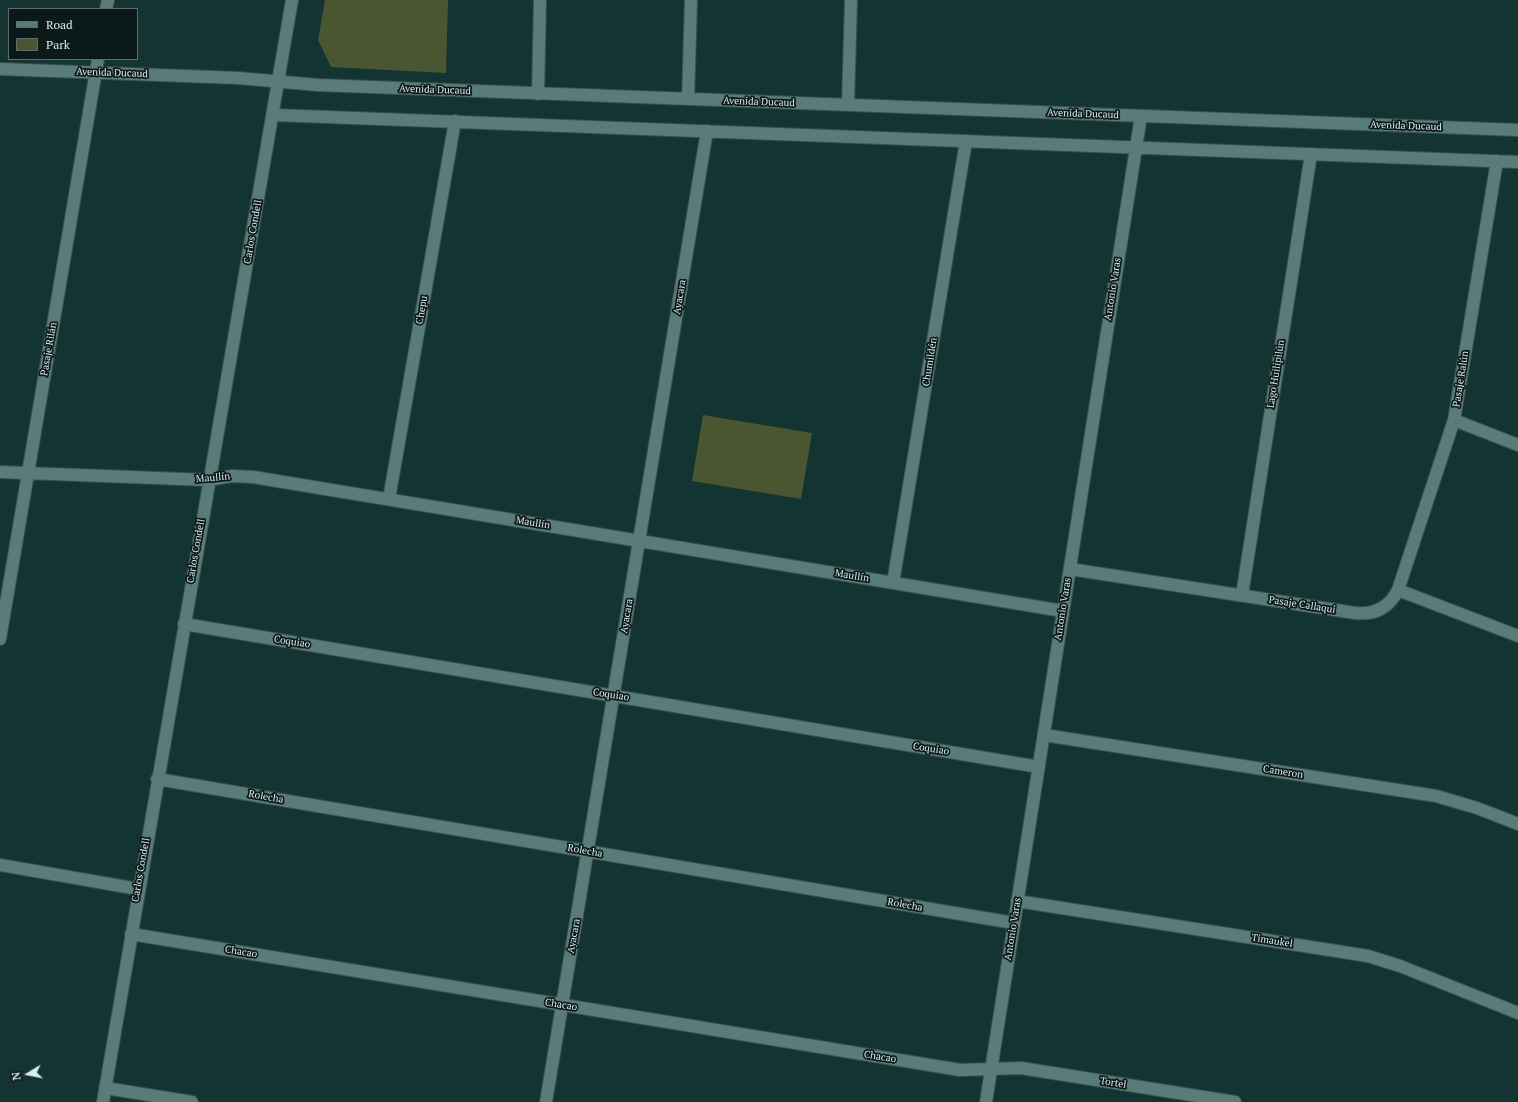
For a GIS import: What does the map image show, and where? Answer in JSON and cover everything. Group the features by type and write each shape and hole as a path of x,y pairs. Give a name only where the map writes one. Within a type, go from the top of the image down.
{"street":[{"name":"Carlos Condell","path":"103,1102 208,480 274,115 292,0"},
{"path":"538,94 540,0"},
{"path":"688,99 691,0"},
{"path":"848,105 851,0"},
{"name":"Pasaje Rilán","path":"0,639 98,60"},
{"name":"Avenida Ducaud","path":"0,69 238,78 318,85 538,94 1518,130"},
{"path":"274,115 1518,162"},
{"name":"Antonio Varas","path":"986,1102 1141,116"},
{"name":"Chepu","path":"389,500 455,121"},
{"name":"Ayacara","path":"546,1102 707,131"},
{"name":"Chumildén","path":"893,583 966,140"},
{"name":"Lago Huilipilún","path":"1242,595 1311,154"},
{"name":"Pasaje Ralún","path":"1398,590 1454,420 1497,161"},
{"path":"1454,420 1518,445"},
{"name":"Maullín","path":"0,472 208,480 232,476 253,477 1063,612"},
{"name":"Pasaje Callaqui","path":"1070,569 1363,614 1381,609 1391,601 1398,590"},
{"path":"1398,590 1518,636"},
{"name":"Coquiao","path":"184,624 1039,767"},
{"name":"Cameron","path":"1044,734 1436,796 1477,808 1518,824"},
{"name":"Rolecha","path":"157,779 1014,923"},
{"path":"0,864 138,889"},
{"name":"Timaukel","path":"1018,901 1368,956 1400,966 1518,1013"},
{"name":"Chacao","path":"131,934 960,1070 991,1069"},
{"name":"Tortel","path":"991,1069 1021,1068 1235,1102"},
{"path":"105,1088 192,1102"}],"green space":[{"path":"325,0 448,0 446,73 331,67 318,40"},
{"path":"703,415 812,433 801,499 692,481"}]}
